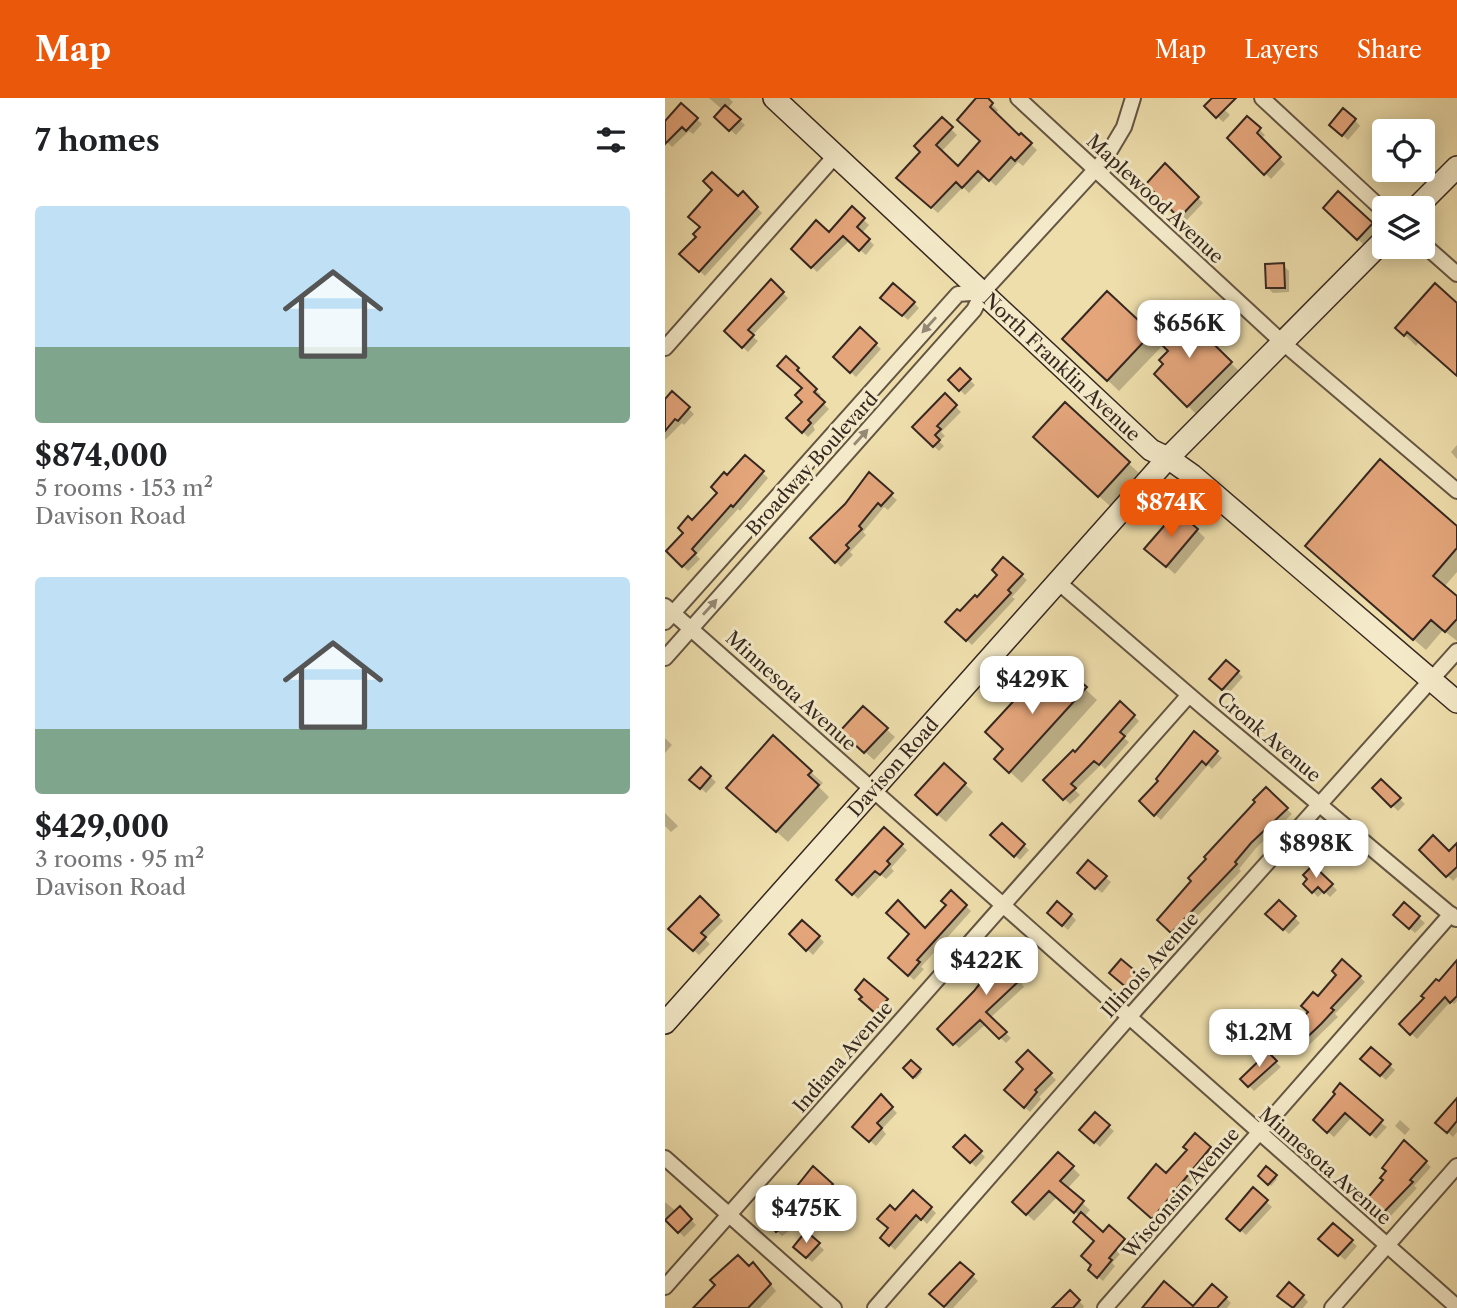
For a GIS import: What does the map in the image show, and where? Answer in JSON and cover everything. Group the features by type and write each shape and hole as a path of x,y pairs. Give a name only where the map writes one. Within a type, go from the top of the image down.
{"main road":[{"name":"North Franklin Avenue","path":"774,98 1150,450 1168,458 1192,475 1457,702"},
{"path":"1428,196 1457,167"},
{"name":"Davison Road","path":"665,1023 1168,458 1372,252"}],"street":[{"name":"Maplewood Avenue","path":"1018,98 1282,342 1457,491"},
{"name":"Broadway Boulevard","path":"665,658 974,310 983,292 1105,159 1124,127 1132,98"},
{"path":"1262,98 1372,200"},
{"path":"665,348 835,156"},
{"path":"1435,255 1457,274"},
{"name":"Broadway Boulevard","path":"668,613 958,293 983,292"},
{"name":"Cronk Avenue","path":"1058,582 1454,917"},
{"name":"Minnesota Avenue","path":"668,613 691,628 1001,906 1457,1307"},
{"name":"Illinois Avenue","path":"875,1308 1129,1018 1457,651"},
{"name":"Indiana Avenue","path":"665,1287 1189,695"},
{"name":"Wisconsin Avenue","path":"1105,1308 1454,917"},
{"path":"665,1158 834,1308"},
{"path":"1332,1308 1457,1166"}],"building":[{"path":"976,98 988,98 993,103 990,107 1019,135 1021,133 1032,143 1015,161 1011,157 989,181 978,171 962,188 956,182 931,208 896,178 920,152 914,146 942,117 953,127 936,145 958,166 980,141 957,120"},
{"path":"1212,98 1236,98 1216,118 1204,106"},
{"path":"681,103 698,118 686,131 682,127 665,144 665,121"},
{"path":"725,105 741,119 729,131 714,117"},
{"path":"1343,108 1356,119 1342,136 1329,125"},
{"path":"1247,116 1261,128 1257,133 1281,157 1264,175 1227,138"},
{"path":"1165,163 1199,197 1179,218 1146,184"},
{"path":"712,172 738,196 743,191 758,207 699,272 679,254 696,237 693,234 700,227 688,217 712,190 703,181"},
{"path":"1338,191 1372,224 1357,240 1323,208"},
{"path":"852,206 865,218 857,227 870,239 859,251 843,236 811,268 791,249 816,220 829,232"},
{"path":"1284,263 1285,288 1266,288 1265,264"},
{"path":"771,279 784,292 748,330 754,335 742,348 724,331"},
{"path":"893,283 915,302 902,316 880,298"},
{"path":"1435,283 1457,303 1457,376 1407,332 1404,336 1395,328"},
{"path":"1107,291 1152,333 1107,381 1062,339"},
{"path":"1182,313 1232,362 1187,407 1154,374 1163,364 1159,360 1168,351 1156,339"},
{"path":"860,327 877,343 850,373 833,357"},
{"path":"786,356 817,389 814,392 825,402 808,420 811,423 802,433 786,418 802,402 795,395 802,388 777,366"},
{"path":"960,368 971,379 959,391 948,380"},
{"path":"672,391 690,407 665,431 665,399"},
{"path":"945,393 957,405 937,426 941,429 935,435 940,440 933,447 912,427"},
{"path":"1065,402 1130,462 1098,497 1033,437"},
{"path":"745,455 764,471 692,549 696,553 682,567 666,551 683,533 678,528 688,516 692,520 717,493 711,487 724,472 727,475"},
{"path":"1380,459 1457,526 1457,548 1433,576 1457,596 1457,619 1445,632 1431,620 1413,640 1305,546"},
{"path":"869,472 893,493 881,506 878,503 859,526 862,529 846,545 849,548 835,563 810,538 845,504"},
{"path":"1177,511 1198,529 1166,567 1144,549"},
{"path":"1003,557 1023,574 1008,590 1011,593 966,641 945,622 957,609 960,611 975,595 977,597 997,575 992,570"},
{"path":"1226,660 1239,671 1222,690 1209,679"},
{"path":"1045,667 1065,686 1074,676 1087,687 1009,773 994,759 1003,749 985,732"},
{"path":"1120,701 1135,715 1120,732 1125,736 1099,765 1094,761 1071,784 1076,788 1063,800 1043,780 1073,750 1075,752"},
{"path":"863,706 888,728 864,753 840,731"},
{"path":"1194,731 1218,751 1206,765 1202,761 1154,816 1139,801 1158,781 1156,779"},
{"path":"773,735 812,771 808,775 819,785 776,832 726,788"},
{"path":"944,763 966,783 937,815 915,795"},
{"path":"701,767 711,776 700,789 689,780"},
{"path":"1381,779 1401,798 1391,807 1372,788"},
{"path":"1266,787 1288,808 1251,843 1235,862 1237,864 1171,933 1157,920 1191,881 1188,878 1206,859 1204,857"},
{"path":"1002,823 1025,844 1014,857 990,835"},
{"path":"884,827 903,844 887,861 890,864 880,875 875,871 852,895 836,880"},
{"path":"1433,835 1449,851 1457,843 1457,867 1446,877 1419,850"},
{"path":"1088,860 1107,876 1095,889 1077,873"},
{"path":"1313,865 1333,884 1324,893 1318,887 1312,893 1303,884 1307,879 1303,875"},
{"path":"951,890 967,905 917,960 920,962 908,976 888,958 909,934 886,913 898,900 925,928 946,905 941,901"},
{"path":"700,896 719,915 701,933 706,937 693,951 668,929"},
{"path":"1279,900 1296,916 1283,930 1265,914"},
{"path":"1057,901 1072,914 1062,926 1047,913"},
{"path":"1404,902 1420,916 1409,929 1393,915"},
{"path":"802,920 820,936 806,951 789,934"},
{"path":"1012,944 1031,961 1017,977 1020,980 986,1012 1007,1032 999,1039 980,1020 953,1045 937,1029 974,991"},
{"path":"1121,959 1139,974 1127,988 1109,973"},
{"path":"1342,959 1361,976 1331,1008 1334,1010 1300,1044 1288,1032 1308,1012 1301,1006 1313,992 1318,996 1336,975 1332,971"},
{"path":"1457,960 1457,996 1450,1003 1445,997 1410,1035 1399,1024 1424,998 1421,996 1436,979 1439,981"},
{"path":"864,979 888,999 875,1013 859,999 862,997 855,990"},
{"path":"1371,1047 1391,1064 1380,1076 1360,1059"},
{"path":"1028,1050 1052,1073 1035,1090 1037,1092 1024,1108 1004,1090 1023,1069 1016,1062"},
{"path":"1268,1052 1277,1061 1248,1087 1240,1079"},
{"path":"911,1060 921,1069 913,1078 903,1068"},
{"path":"1340,1083 1383,1120 1370,1135 1345,1113 1327,1133 1313,1120 1335,1094 1333,1092"},
{"path":"881,1094 893,1107 877,1123 882,1128 869,1142 852,1127"},
{"path":"1457,1098 1457,1121 1447,1133 1435,1123"},
{"path":"1095,1112 1110,1125 1094,1143 1079,1130"},
{"path":"1195,1133 1211,1147 1152,1219 1128,1198 1156,1164 1166,1173 1187,1150 1183,1147"},
{"path":"965,1135 982,1151 970,1163 953,1147"},
{"path":"1404,1140 1427,1161 1410,1180 1413,1182 1381,1215 1365,1201 1383,1180 1380,1178 1386,1171 1382,1168"},
{"path":"1058,1152 1074,1166 1060,1181 1084,1201 1074,1213 1049,1191 1026,1215 1012,1202"},
{"path":"813,1166 833,1184 822,1197 776,1232 768,1222 794,1200 789,1196"},
{"path":"1266,1166 1277,1175 1268,1185 1258,1176"},
{"path":"1253,1187 1268,1200 1240,1231 1226,1219"},
{"path":"913,1190 932,1207 921,1220 916,1215 889,1246 880,1238 888,1228 877,1219 890,1205 895,1210"},
{"path":"680,1206 692,1219 678,1233 665,1220"},
{"path":"1081,1212 1103,1232 1109,1225 1125,1239 1097,1278 1088,1270 1091,1265 1081,1256 1094,1241 1073,1222"},
{"path":"1333,1223 1353,1240 1338,1256 1318,1239"},
{"path":"806,1231 820,1243 806,1258 793,1247"},
{"path":"738,1255 749,1266 753,1262 771,1284 748,1308 693,1308 715,1285 710,1280"},
{"path":"960,1262 974,1274 944,1307 929,1294"},
{"path":"1164,1281 1193,1306 1212,1284 1227,1297 1217,1308 1142,1308"},
{"path":"1289,1282 1304,1295 1293,1308 1277,1296"},
{"path":"1070,1290 1080,1300 1073,1308 1052,1308"}]}
